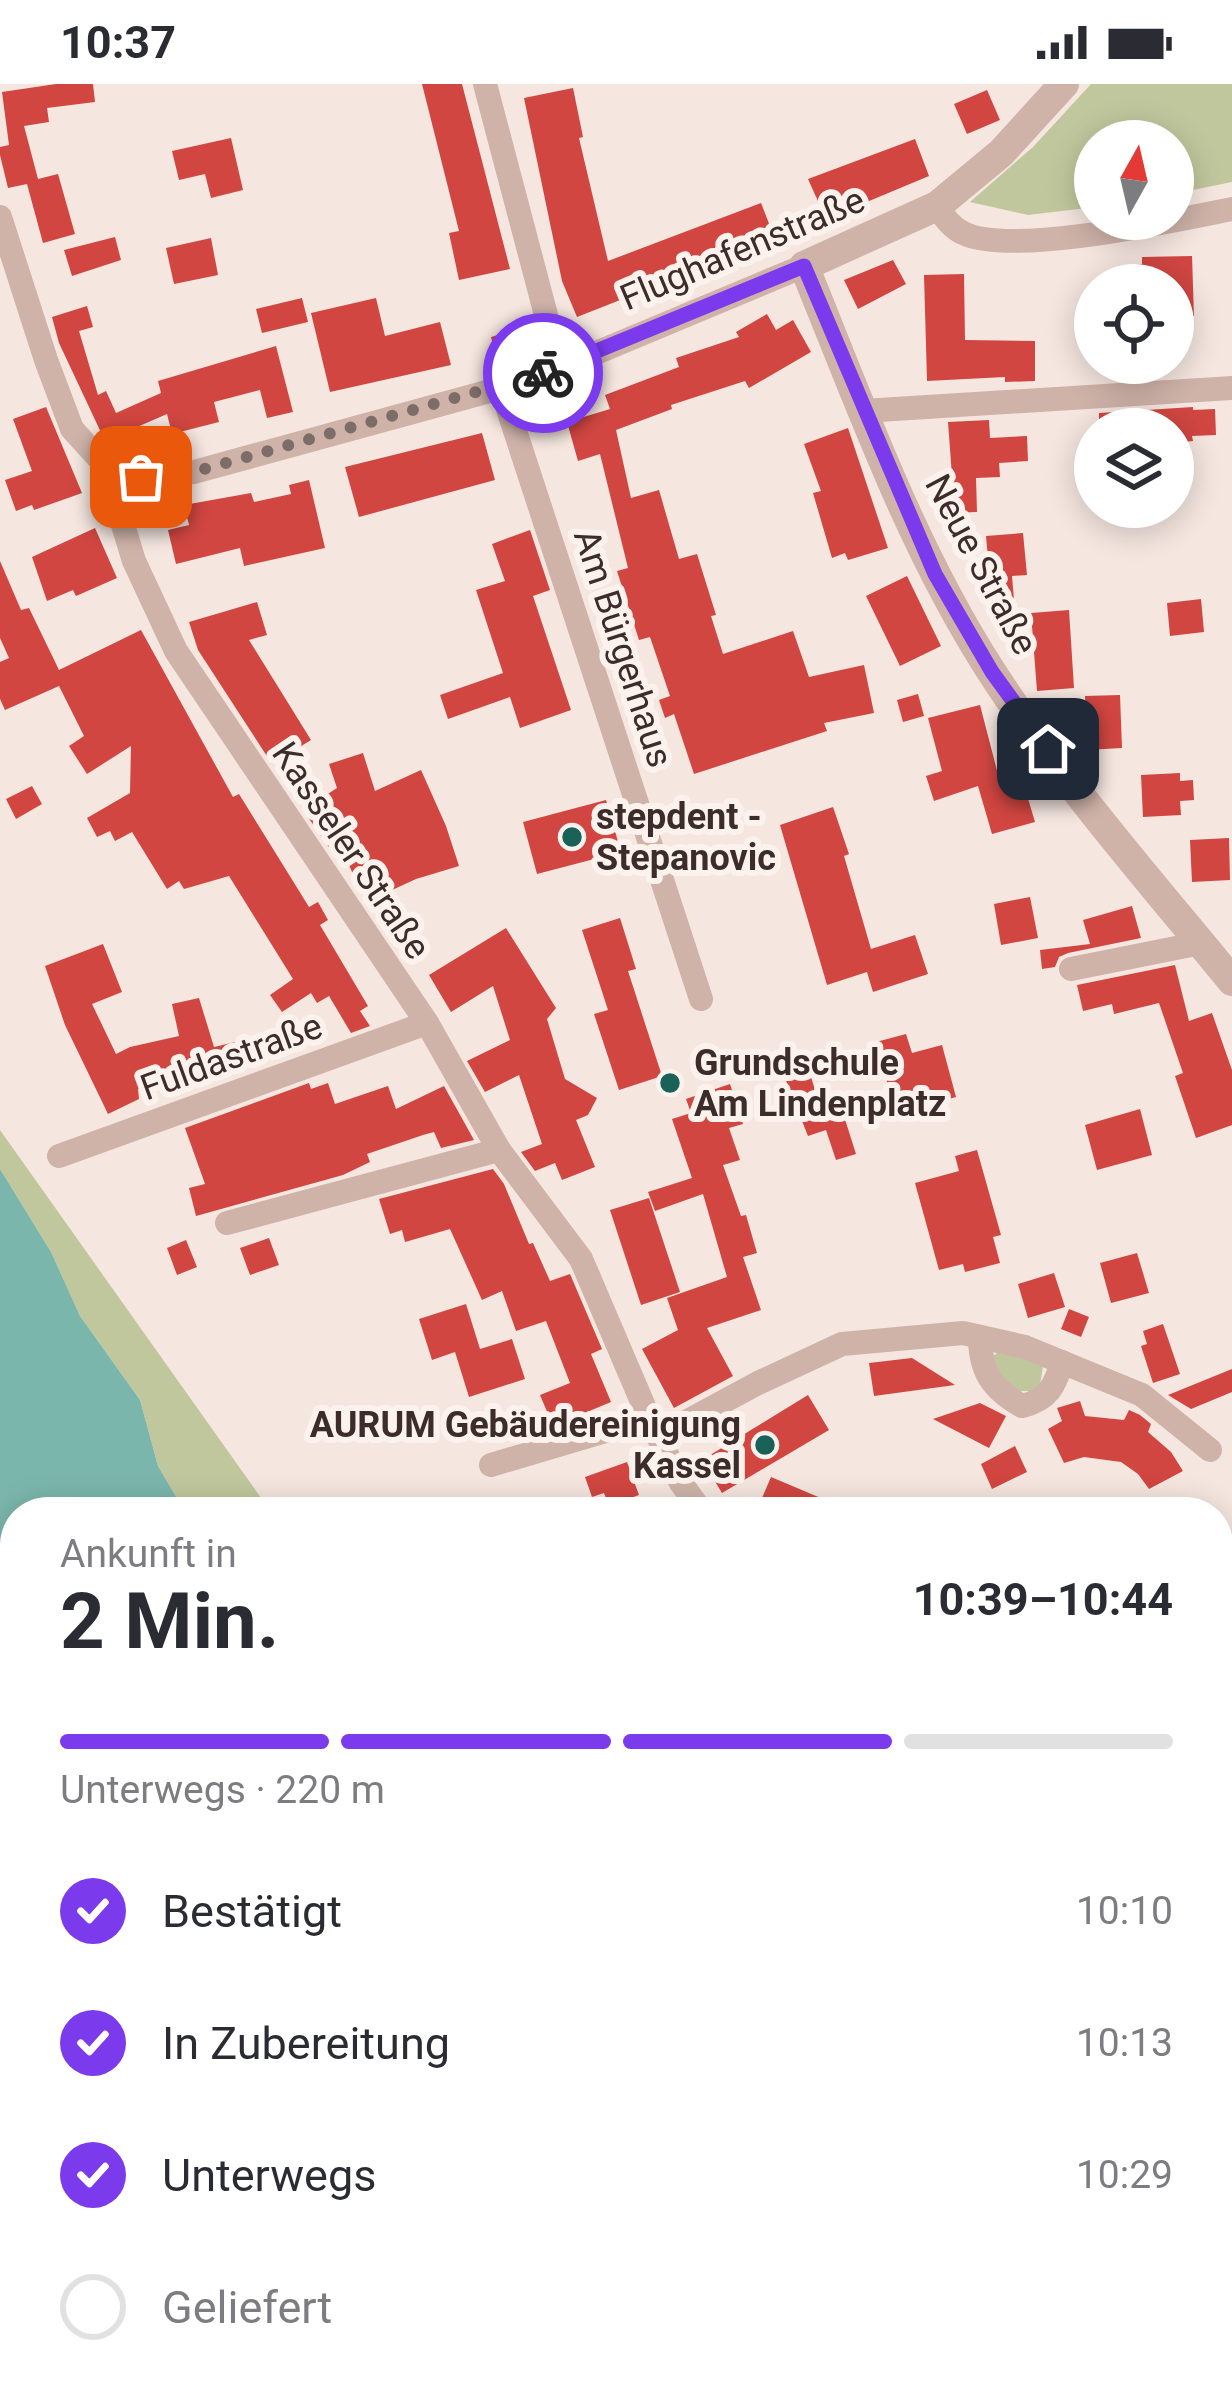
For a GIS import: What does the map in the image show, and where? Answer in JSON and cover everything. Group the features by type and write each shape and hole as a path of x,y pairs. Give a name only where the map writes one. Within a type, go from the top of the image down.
{"street":[{"path":"485,84 560,368"},
{"name":"Flughafenstraße","path":"129,476 194,472 501,388 804,266 937,206 1001,153 1049,91"},
{"path":"937,206 961,232 1014,241 1112,232 1232,209"},
{"path":"0,217 72,429 103,463 129,476"},
{"name":"Neue Straße","path":"804,266 935,574 992,672 1076,787 1232,982"},
{"name":"Am Bürgerhaus","path":"501,388 701,999"},
{"path":"863,411 1232,388"},
{"name":"Kasseler Straße","path":"129,476 123,525 134,561 176,651 428,1023 499,1150 581,1258 653,1427 691,1497"},
{"path":"1071,969 1201,943"},
{"name":"Fuldastraße","path":"59,1156 428,1023"},
{"path":"227,1223 499,1150"},
{"path":"491,1466 653,1427 842,1344 963,1334 1025,1347 1142,1395 1210,1450"},
{"path":"980,1337 980,1361 986,1376 1022,1406 1040,1402 1053,1388 1062,1362"}],"green space":[{"path":"1091,84 1232,84 1232,182 1194,190 1194,120 1074,120 1074,210 1028,215 970,202 1033,147"},
{"path":"0,1130 260,1497 176,1497 158,1466 140,1400 80,1316 51,1252 0,1169"},
{"path":"1004,1348 1043,1366 1040,1385 1034,1391 1016,1391 1000,1376 993,1356"}],"water":[{"path":"0,1169 51,1252 80,1316 140,1400 158,1466 176,1497 0,1497"}],"building":[{"path":"93,84 95,102 47,108 49,122 24,126 38,179 58,174 75,234 43,243 27,184 8,188 0,155 0,147 9,145 2,92"},
{"path":"422,84 462,84 510,269 459,280 449,233 459,231"},
{"path":"573,88 583,137 579,138 608,261 761,203 775,239 577,317 562,281 524,98"},
{"path":"987,90 1000,120 967,134 954,104"},
{"path":"231,138 243,190 211,198 205,174 179,180 172,151"},
{"path":"915,139 929,176 826,219 808,179"},
{"path":"115,237 121,260 72,276 64,250"},
{"path":"211,238 218,275 174,284 166,248"},
{"path":"1192,256 1192,264 1142,264 1142,257"},
{"path":"893,260 906,284 858,309 844,280"},
{"path":"964,274 965,340 1035,341 1035,381 1005,382 1005,377 927,381 924,275"},
{"path":"302,298 308,322 262,333 256,309"},
{"path":"376,298 385,336 440,322 451,365 330,392 311,313"},
{"path":"87,306 93,327 79,331 98,395 106,391 116,413 161,393 158,381 276,346 293,412 267,418 260,390 214,402 219,422 172,434 167,414 105,441 59,343 52,317"},
{"path":"767,314 776,330 793,320 811,352 749,388 745,381 671,405 672,409 616,430 631,498 659,490 679,559 697,554 723,654 793,631 809,677 864,665 874,713 824,723 827,731 694,774 674,714 665,718 659,700 670,696 650,637 639,640 617,571 628,568 600,454 578,461 567,422 610,409 605,395 679,367 676,358 739,337 736,332"},
{"path":"527,327 535,357 499,367 491,337"},
{"path":"46,407 82,493 34,510 32,505 16,511 5,480 32,471 13,419"},
{"path":"1215,409 1216,435 1194,436 1194,410"},
{"path":"989,420 990,438 1027,436 1028,461 999,463 1000,477 976,478 977,512 946,513 945,476 952,476 948,422"},
{"path":"848,428 888,548 848,560 845,553 832,558 813,493 821,491 804,444"},
{"path":"482,433 495,480 359,517 345,467"},
{"path":"309,480 325,548 244,566 240,548 176,564 168,530 189,525 184,505 251,493 254,502 291,494 289,485"},
{"path":"95,528 117,578 76,596 73,590 47,601 32,557"},
{"path":"530,530 550,590 533,596 571,710 520,728 510,697 448,719 440,695 503,673 476,590 505,581 492,544"},
{"path":"1023,533 1027,575 1012,576 1015,612 993,614 986,536"},
{"path":"0,561 21,610 29,608 59,670 141,630 233,797 239,794 309,907 318,902 328,920 320,925 368,1006 360,1011 370,1026 351,1033 329,996 317,1003 311,993 282,1012 270,995 293,979 229,876 184,889 179,881 167,889 132,832 115,841 110,831 97,837 87,818 130,793 131,746 87,774 69,746 84,736 59,686 5,710 0,699 0,662 9,658 0,638"},
{"path":"907,576 941,646 900,666 866,596"},
{"path":"1201,599 1204,632 1170,636 1167,603"},
{"path":"257,602 267,635 249,640 311,740 272,764 198,650 189,622"},
{"path":"1069,610 1074,688 1037,691 1031,613"},
{"path":"918,694 924,716 903,722 897,700"},
{"path":"1120,695 1122,748 1087,750 1085,696"},
{"path":"980,705 1000,782 1021,775 1035,822 992,834 978,786 934,801 926,776 942,771 928,718"},
{"path":"363,753 375,791 421,770 459,866 366,902 341,848 333,853 303,810 337,788 329,764"},
{"path":"1180,773 1180,781 1193,780 1194,800 1180,801 1181,815 1143,817 1141,775"},
{"path":"32,786 42,804 16,819 6,799"},
{"name":"stepdent - Stepanovic","path":"606,800 621,852 537,874 523,822"},
{"path":"833,807 871,949 915,935 928,974 873,992 867,972 827,985 780,825"},
{"path":"1229,838 1230,880 1192,882 1190,840"},
{"path":"1030,897 1038,938 1001,945 994,904"},
{"path":"1132,906 1141,938 1068,953 1059,957 1055,967 1042,969 1040,950 1090,944 1083,920"},
{"path":"620,918 636,969 628,971 662,1076 619,1090 594,1014 608,1010 582,930"},
{"path":"506,928 556,1008 547,1019 565,1079 597,1098 588,1115 576,1120 595,1167 562,1180 555,1163 535,1171 521,1152 542,1144 519,1075 485,1092 467,1061 510,1040 493,986 451,1012 429,975"},
{"path":"103,944 122,992 92,1004 116,1054 179,1036 172,1004 199,998 214,1047 235,1042 240,1066 138,1089 139,1099 108,1114 65,1025 45,966"},
{"path":"1175,965 1189,1021 1212,1013 1232,1070 1232,1125 1196,1138 1175,1076 1183,1073 1159,1003 1114,1014 1112,1004 1083,1011 1077,985"},
{"path":"906,1034 912,1053 942,1045 956,1097 896,1114 876,1042"},
{"path":"809,1071 817,1096 836,1091 856,1154 836,1160 826,1130 808,1136 785,1078"},
{"path":"309,1083 311,1089 328,1083 335,1104 388,1086 396,1109 444,1086 474,1140 441,1148 434,1132 423,1135 367,1154 370,1162 343,1175 196,1216 189,1188 205,1184 185,1128"},
{"path":"730,1084 743,1124 729,1128 740,1160 723,1165 757,1253 743,1257 761,1310 707,1328 733,1376 674,1408 642,1349 678,1330 667,1298 727,1277 703,1194 655,1211 648,1192 692,1178 672,1119 691,1113 686,1099"},
{"path":"1140,1109 1152,1155 1097,1170 1085,1125"},
{"path":"977,1150 1001,1235 993,1237 1000,1263 965,1272 963,1264 939,1270 915,1183 959,1171 955,1156"},
{"path":"493,1169 550,1281 570,1274 602,1349 591,1354 611,1402 575,1417 573,1412 551,1421 540,1395 570,1383 546,1321 516,1331 502,1291 482,1300 450,1229 405,1242 402,1230 390,1234 379,1199"},
{"path":"649,1198 680,1292 641,1305 610,1210"},
{"path":"269,1238 279,1265 250,1275 240,1248"},
{"path":"186,1240 197,1267 177,1275 167,1248"},
{"path":"1137,1253 1149,1293 1111,1303 1100,1263"},
{"path":"1054,1273 1065,1307 1028,1318 1018,1284"},
{"path":"466,1304 480,1349 512,1339 525,1379 469,1397 455,1352 432,1360 419,1319"},
{"path":"1069,1309 1089,1317 1081,1337 1061,1329"},
{"path":"1163,1324 1180,1374 1153,1383 1141,1346 1147,1344 1143,1331"},
{"path":"912,1358 955,1385 874,1396 869,1363"},
{"path":"1232,1369 1232,1392 1191,1409 1168,1395"},
{"name":"AURUM Gebäudereinigung Kassel","path":"808,1395 829,1430 722,1493 702,1460"},
{"path":"1080,1401 1085,1416 1124,1420 1129,1410 1140,1415 1151,1424 1148,1432 1171,1452 1183,1471 1149,1489 1121,1462 1084,1457 1064,1463 1048,1429 1062,1421 1057,1408"},
{"path":"980,1403 1006,1416 989,1448 933,1419"},
{"path":"1015,1446 1027,1472 992,1489 981,1464"},
{"path":"627,1462 639,1495 592,1497 585,1477"},
{"path":"771,1477 818,1497 762,1497"}],"way so far":[{"path":"141,477 194,472 543,373"}],"place":[{"name":"stepdent - Stepanovic","path":"572,837"},
{"name":"Grundschule Am Lindenplatz","path":"670,1083"},
{"name":"AURUM Gebäudereinigung Kassel","path":"765,1445"}],"route":[{"path":"543,373 804,266 935,574 992,672 1048,749"}]}
